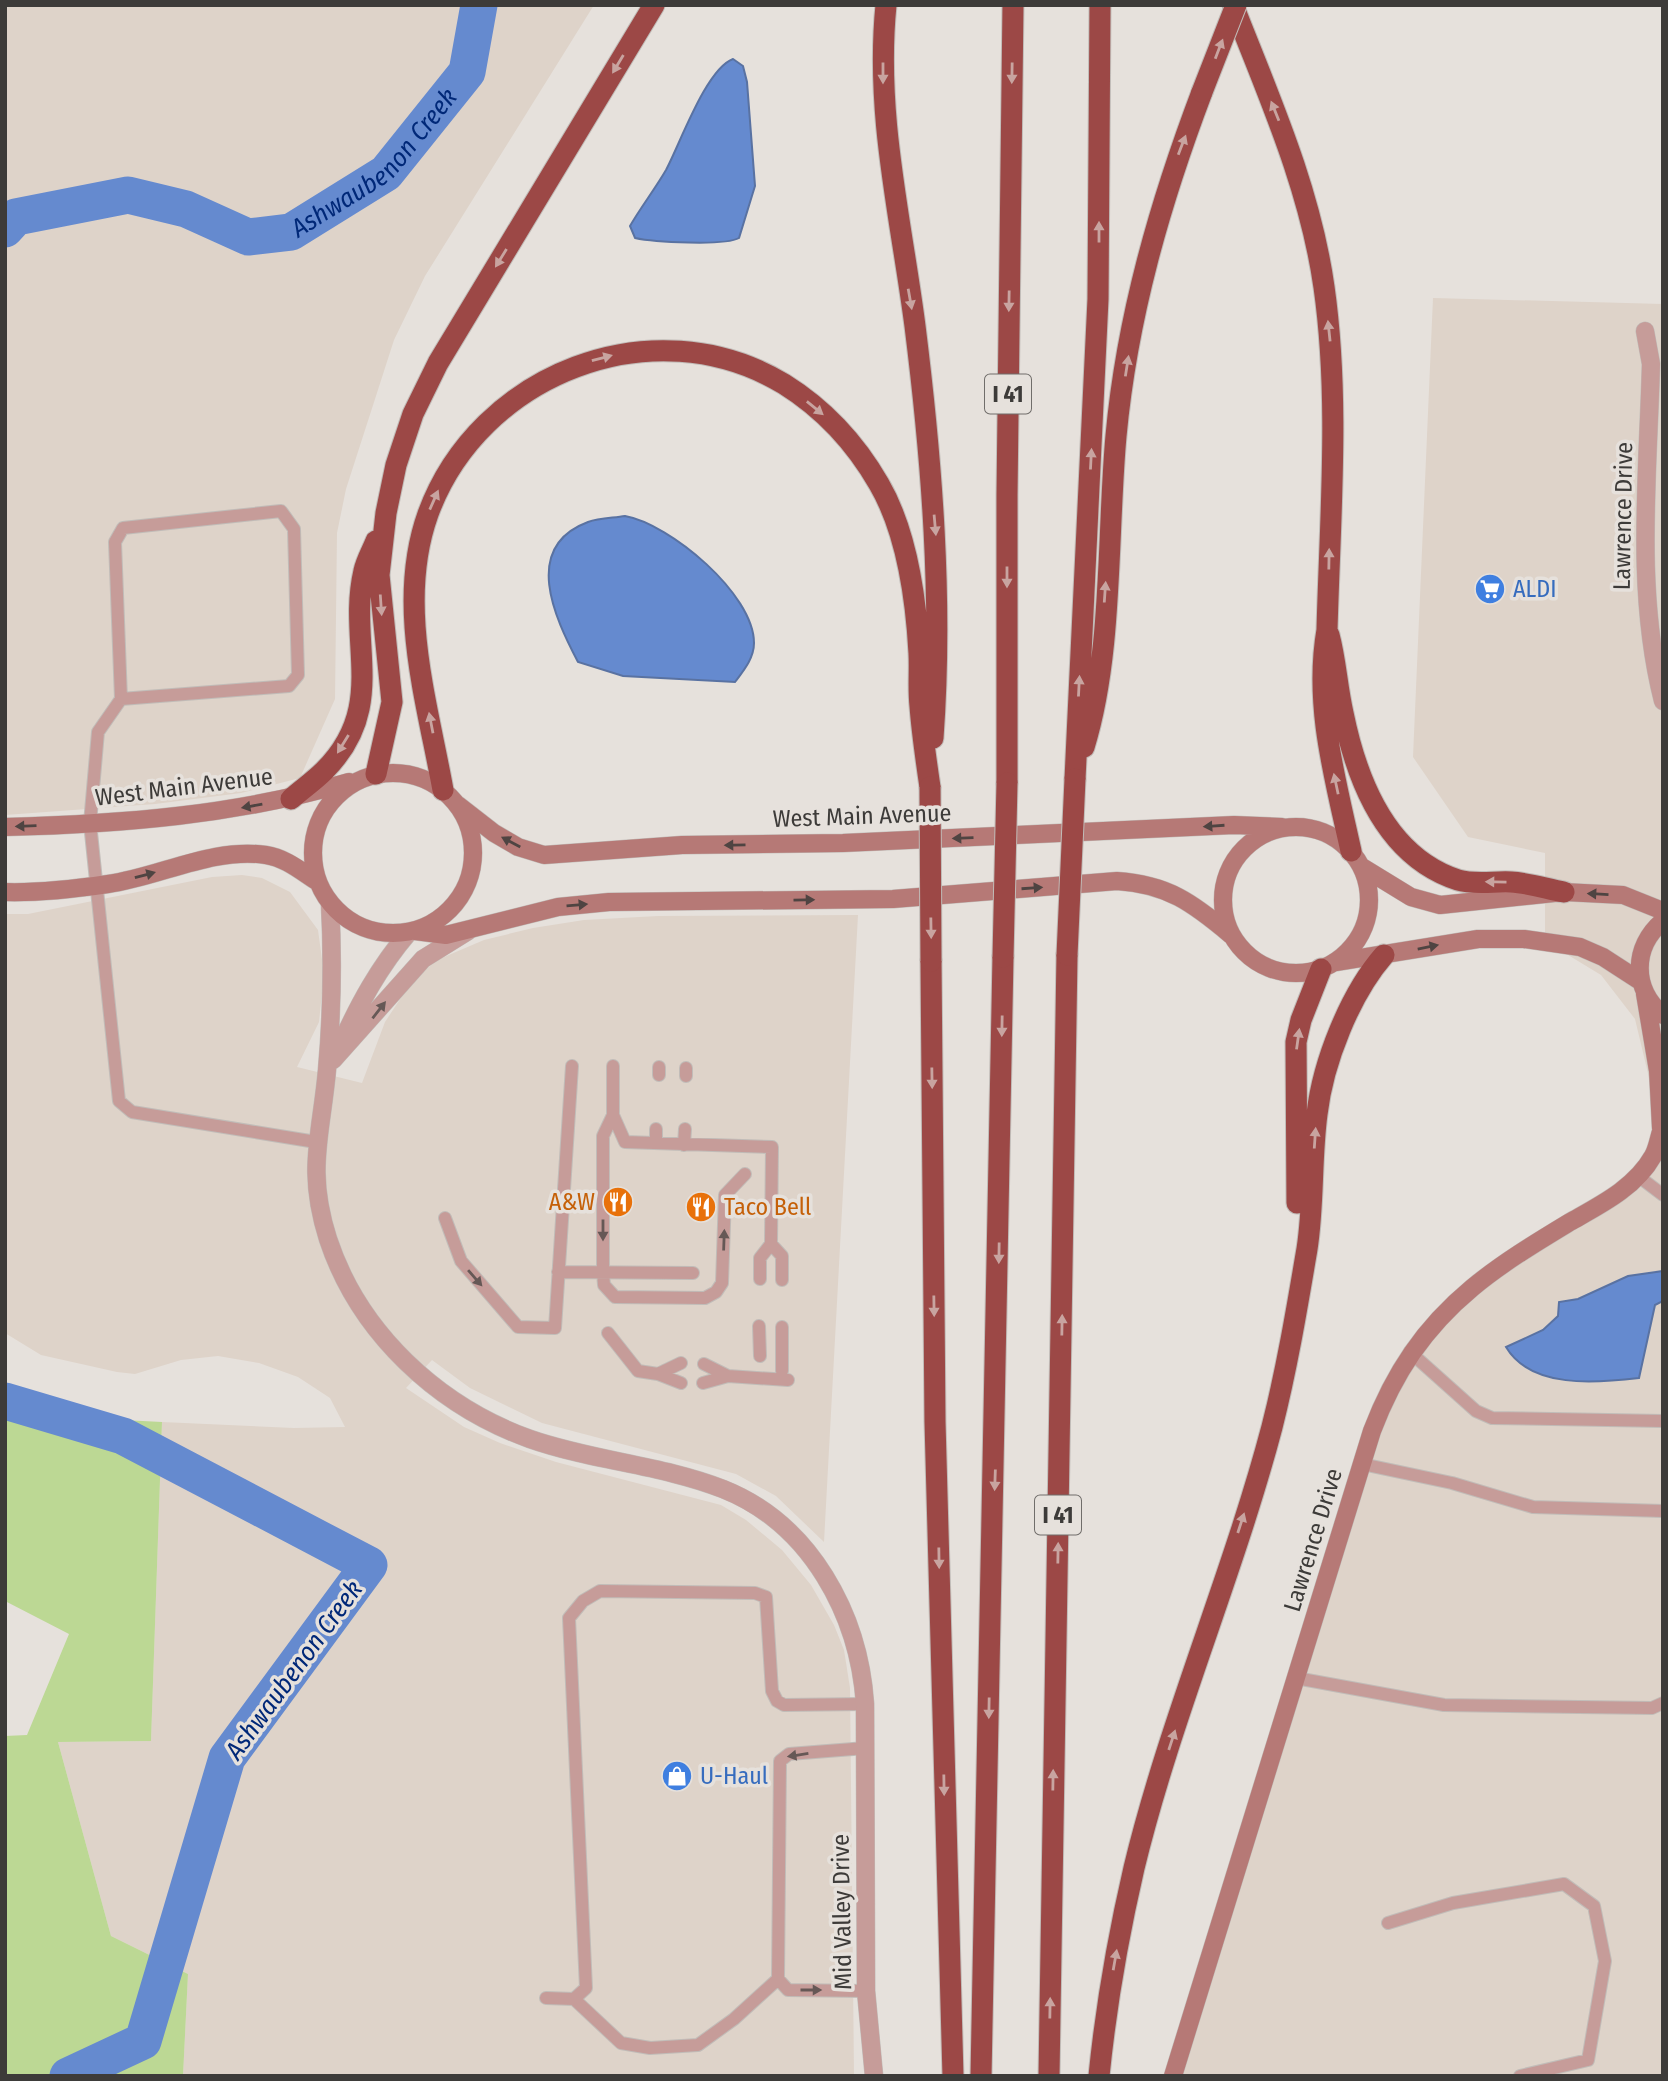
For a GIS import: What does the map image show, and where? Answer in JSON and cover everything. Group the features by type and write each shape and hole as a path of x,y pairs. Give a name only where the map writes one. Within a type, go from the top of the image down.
{"highway":[{"path":"371,776 392,702 379,575 386,513 396,465 413,414 438,363 654,5"},
{"path":"886,5 883,102 890,180 915,325 936,533 936,698 930,787 935,1422 953,2076"},
{"name":"I 41","path":"981,2076 1007,783 1007,495 1013,5"},
{"name":"I 41","path":"1049,2076 1067,954 1098,299 1100,5"},
{"path":"1074,779 1099,687 1116,433 1147,254 1176,161 1235,5"},
{"path":"1235,5 1289,148 1312,227 1324,284 1331,387 1327,630 1321,664 1323,706 1357,859"},
{"path":"443,790 423,681 413,602 415,567 427,515 443,480 472,439 506,404 555,373 606,356 654,351 704,355 782,383 818,409 848,438 880,486 898,530 910,578 930,787"},
{"path":"291,799 325,770 350,733 357,716 364,663 361,607 364,571 386,513"},
{"path":"1327,630 1337,664 1348,733 1371,797 1391,835 1412,857 1434,871 1462,881 1514,882 1564,892"},
{"path":"1099,2076 1111,1986 1135,1866 1271,1429 1291,1348 1299,1279 1307,1249 1317,1112 1332,1056 1352,1003 1369,972 1384,955"},
{"path":"1299,1279 1296,1249 1296,1042 1301,1020 1329,966"}],"main road":[{"path":"412,931 438,920 457,902 470,879 474,854 470,828 458,805 443,790 423,778 400,773 371,776 343,790 326,809 316,832 313,858 318,883 330,903 346,918 366,929 387,933 412,931 446,935 558,907 609,902 892,899 1116,881 1147,883 1173,892 1231,935 1243,952 1260,965 1279,972 1300,974 1384,955 1478,939 1545,941 1580,947 1603,957 1642,988 1663,1015"},
{"name":"West Main Avenue","path":"5,827 178,817 291,799 371,776"},
{"name":"West Main Avenue","path":"458,805 505,839 544,855 682,845 843,843 1234,825 1282,827"},
{"path":"1231,935 1223,902 1229,868 1242,849 1261,835 1282,827 1308,827 1331,835 1357,859 1411,897 1440,905 1564,892 1623,895 1663,911"},
{"path":"5,892 99,885 205,859 239,855 267,855 284,860 318,883"},
{"path":"1329,966 1353,948 1364,930 1369,909 1369,888 1357,859"},
{"name":"Lawrence Drive","path":"1173,2076 1362,1464 1388,1389 1410,1352 1439,1318 1473,1287 1519,1254 1598,1206 1638,1176 1654,1155 1662,1127 1658,1071 1639,968 1645,943 1663,921"}],"street":[{"name":"Lawrence Drive","path":"1645,331 1651,364 1645,580 1652,659 1663,701"},
{"path":"330,903 333,963 330,1067"},
{"path":"330,1067 379,1012 400,981 422,959 474,927"},
{"path":"330,1067 364,994 385,960 412,931"},
{"name":"Mid Valley Drive","path":"330,1067 316,1142 316,1189 334,1254 363,1310 402,1358 443,1394 514,1433 558,1448 723,1489 772,1518 811,1558 844,1611 860,1660 865,1704 866,1991 874,2076"}],"lane":[{"path":"121,699 289,686 298,675 293,529 281,511 123,527 115,542 121,699 98,732 90,823 99,885 119,1101 132,1112 316,1142"},
{"path":"445,1218 461,1261 518,1327 555,1328 572,1066"},
{"path":"612,1066 613,1115 625,1142 772,1147 771,1244 760,1258 760,1279"},
{"path":"613,1115 603,1136 603,1273 604,1285 615,1297 705,1298 716,1292 722,1283 725,1195 745,1174"},
{"path":"656,1129 656,1143"},
{"path":"684,1144 685,1129"},
{"path":"1638,1176 1663,1195"},
{"path":"771,1244 782,1256 782,1280"},
{"path":"558,1272 693,1273"},
{"path":"759,1326 760,1356"},
{"path":"703,1383 728,1376 785,1375 782,1327"},
{"path":"608,1333 638,1371 681,1382"},
{"path":"1410,1352 1476,1411 1492,1418 1663,1421"},
{"path":"658,1374 681,1363"},
{"path":"704,1364 728,1376"},
{"path":"1362,1464 1452,1483 1533,1507 1663,1511"},
{"path":"546,1998 574,1998 586,1988 569,1618 583,1601 600,1591 755,1592 766,1597 772,1691 777,1701 784,1705 865,1704"},
{"path":"1296,1678 1444,1705 1651,1708 1663,1703"},
{"path":"866,1748 789,1754 780,1761 778,1979 788,1990 866,1991"},
{"path":"1388,1923 1453,1903 1564,1884 1594,1906 1605,1961 1588,2060 1520,2076"},
{"path":"574,1998 621,2043 650,2048 698,2045 734,2019 778,1979"}],"shaded area":[{"path":"5,5 594,5 425,276 394,340 346,489 337,533 335,699 300,778 241,793 155,804 5,815"},
{"path":"1433,298 1663,304 1663,2076 1173,2076 1372,1431 1439,1318 1638,1176 1661,1128 1635,1019 1601,975 1545,941 1545,853 1468,837 1413,757"},
{"path":"242,875 262,878 290,892 318,930 324,974 319,1022 297,1067 362,1083 385,1022 412,981 437,960 484,940 533,928 584,920 658,916 858,915 824,1542 776,1496 736,1474 542,1423 470,1388 432,1360 406,1388 464,1427 500,1443 556,1462 721,1505 746,1520 782,1550 811,1585 834,1625 844,1650 850,1688 854,2076 183,2076 188,1974 111,1936 58,1742 151,1741 162,1422 294,1428 345,1427 330,1398 298,1377 259,1363 218,1356 181,1360 135,1374 117,1372 41,1355 5,1333 5,914 28,914 212,877"}],"green space":[{"path":"5,1414 162,1422 151,1741 58,1742 111,1936 188,1974 183,2076 5,2076 5,1736 27,1735 69,1634 5,1601"}],"water":[{"path":"733,59 743,66 747,82 755,186 739,238 705,243 635,238 630,226 666,170 713,77"},
{"path":"625,516 664,532 686,547 725,583 740,604 750,624 754,648 735,682 623,676 578,662 553,605 549,566 555,548 567,533 588,522"},
{"path":"1663,1271 1663,1301 1655,1305 1639,1378 1585,1381 1548,1377 1517,1361 1506,1347 1543,1330 1558,1316 1559,1302 1578,1299 1628,1276"}],"waterway":[{"name":"Ashwaubenon Creek","path":"5,229 16,217 128,195 186,209 248,237 291,232 386,173 467,72 479,5"},
{"name":"Ashwaubenon Creek","path":"5,1401 123,1436 369,1565 227,1758 143,2041 68,2076"}],"place":[{"name":"ALDI","path":"1490,589"},
{"name":"A&W","path":"618,1202"},
{"name":"Taco Bell","path":"701,1207"},
{"name":"U-Haul","path":"677,1776"}]}
